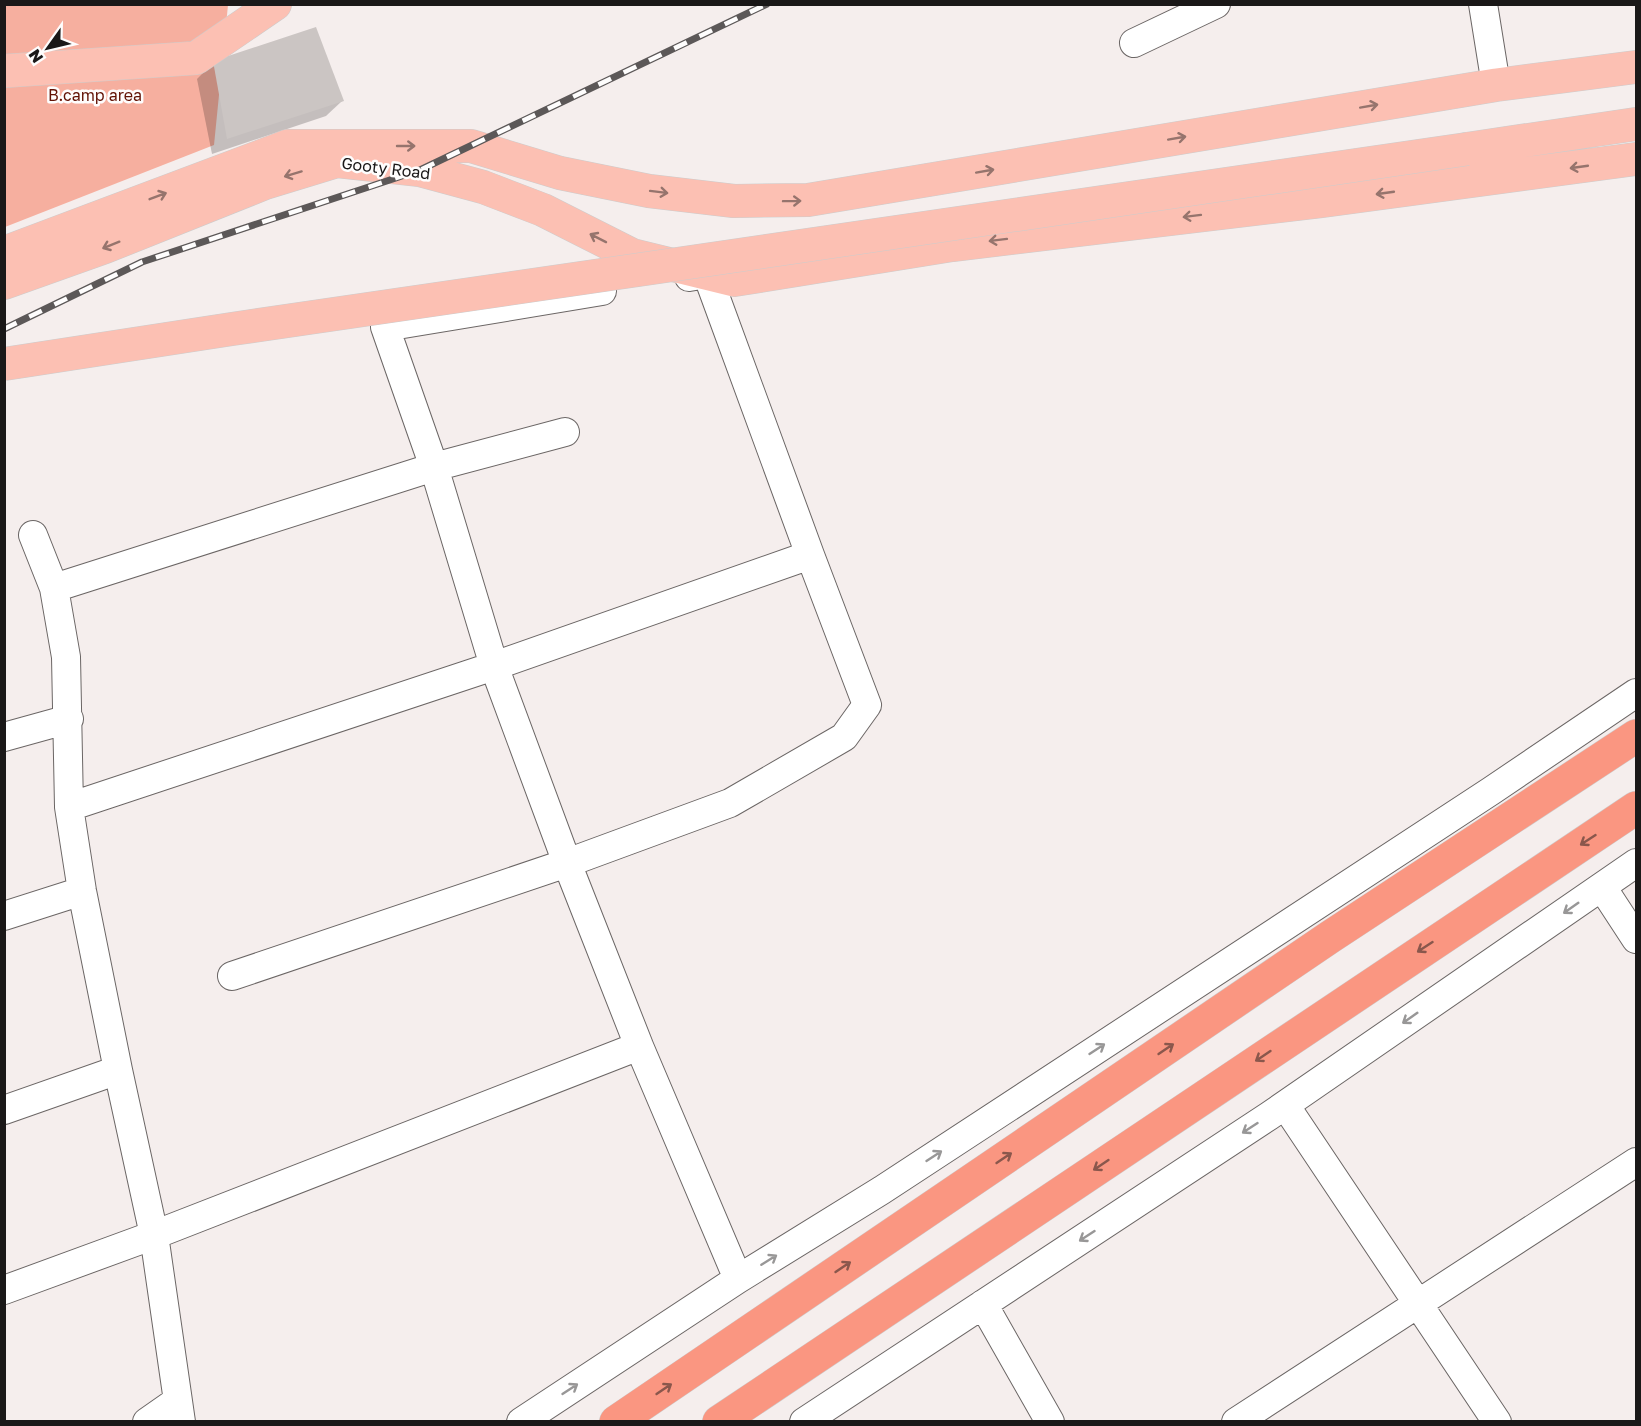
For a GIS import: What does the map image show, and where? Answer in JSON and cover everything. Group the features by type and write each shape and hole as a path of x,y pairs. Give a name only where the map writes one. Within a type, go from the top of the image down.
{"highway":[{"path":"616,1422 1330,937 1636,736"},
{"path":"719,1422 1636,808"}],"main road":[{"path":"4,71 196,58 262,8"},
{"name":"Gooty Road","path":"4,253 288,146 471,146 560,173 649,191 734,201 808,200 1496,85 1636,67"},
{"path":"4,364 243,327 1636,124"},
{"path":"720,277 952,245 1310,202 1636,159"},
{"name":"Gooty Road","path":"4,283 105,247 265,183 337,161 420,170 483,187 543,210 632,255 720,277"}],"street":[{"path":"1134,43 1216,4"},
{"path":"1483,4 1496,85"},
{"path":"232,976 567,863 730,803 844,737 867,705 810,555 720,277 385,327 434,468 494,666 567,863 639,1046 738,1279"},
{"path":"54,588 434,468 565,432"},
{"path":"33,535 54,588 66,657 69,807 82,891 154,1234 179,1411 147,1422"},
{"path":"69,807 494,666 810,555"},
{"path":"521,1422 738,1279 892,1184 1491,791 1636,693"},
{"path":"4,737 69,719"},
{"path":"804,1422 1285,1105 1636,862"},
{"path":"1602,886 1636,939"},
{"path":"4,916 82,891"},
{"path":"4,1290 639,1046"},
{"path":"4,1110 118,1070"},
{"path":"1285,1105 1497,1422"},
{"path":"1236,1422 1636,1162"},
{"path":"983,1304 1050,1422"}],"green space":[{"name":"B.camp area","path":"5,5 228,5 214,145 5,227"}],"building":[{"path":"316,27 344,101 227,139 213,61"}],"railway":[{"path":"4,329 142,262 420,170 767,4"}]}
